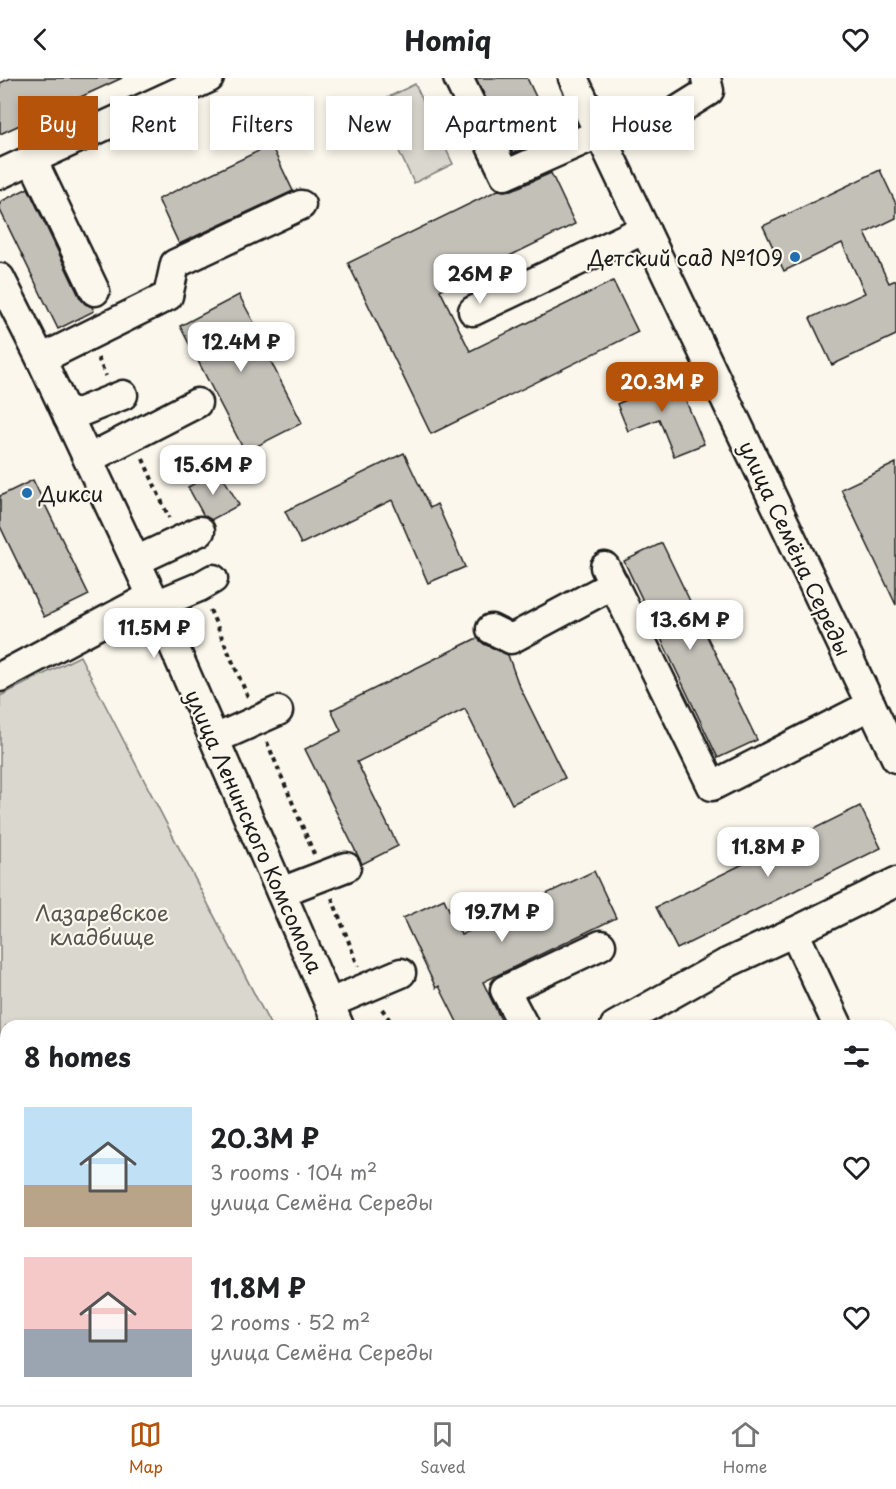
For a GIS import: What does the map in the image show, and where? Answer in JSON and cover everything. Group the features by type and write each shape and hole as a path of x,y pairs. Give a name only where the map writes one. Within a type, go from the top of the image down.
{"street":[{"path":"0,174 209,78"},
{"path":"458,78 505,175 590,137"},
{"name":"улица Семёна Середы","path":"573,78 590,113"},
{"path":"694,100 709,91 706,78"},
{"name":"улица Семёна Середы","path":"608,150 896,758"},
{"path":"32,159 95,291"},
{"path":"41,359 168,296 175,264 301,205"},
{"path":"472,311 645,229"},
{"name":"улица Ленинского Комсомола","path":"0,278 41,359 136,561 334,1015"},
{"path":"68,417 119,396"},
{"path":"88,459 197,403"},
{"path":"136,561 189,536"},
{"path":"491,629 511,639 609,575 712,786 871,705"},
{"path":"0,677 154,601 206,583"},
{"path":"215,739 268,715"},
{"path":"281,892 335,872"},
{"path":"624,1020 721,954 794,932 896,882"},
{"path":"794,932 835,1020"},
{"path":"521,1020 506,990 601,945"},
{"path":"334,1015 366,988 401,973"}],"path":[{"path":"87,336 119,396"},
{"path":"133,436 189,536"},
{"path":"206,583 268,715 335,872 366,988 390,1020"}],"green space":[{"path":"415,84 424,103 424,150 446,150 453,164 414,183 398,150 412,150 412,96 390,96"},
{"name":"Лазаревское кладбище","path":"80,656 268,1020 0,1020 0,696"}],"building":[{"path":"11,78 122,78 83,96 18,96 18,126 0,134 0,83"},
{"path":"476,78 527,78 536,96 485,96"},
{"path":"261,150 273,150 293,191 179,244 158,199"},
{"name":"Детский сад №109","path":"880,170 896,204 896,218 865,233 889,283 896,280 896,335 832,365 810,318 865,293 842,243 784,271 763,226"},
{"path":"551,173 575,224 440,290 470,351 613,281 638,332 431,434 348,263 498,190 512,190"},
{"path":"28,188 80,298 94,311 58,329 0,210 0,202"},
{"path":"239,295 271,354 268,356 302,423 245,452 180,326"},
{"path":"653,372 660,389 678,382 704,444 674,456 659,419 628,431 617,404 637,395 631,381"},
{"path":"404,453 430,508 437,504 465,567 428,583 392,500 301,544 285,511"},
{"path":"896,463 896,605 841,489"},
{"path":"219,470 239,505 211,520 204,516 188,487"},
{"path":"33,480 89,595 44,617 0,526 0,496"},
{"path":"662,543 757,740 718,758 624,561"},
{"path":"477,638 484,644 508,655 518,683 565,778 512,804 465,709 357,762 398,846 362,864 305,749 341,731 331,710"},
{"path":"860,806 881,848 677,949 656,907"},
{"path":"594,871 616,918 483,982 501,1020 456,1020 439,986 436,988 403,918 444,899 461,935"}],"place":[{"name":"Детский сад №109","path":"795,257"},
{"name":"Дикси","path":"27,493"}]}
